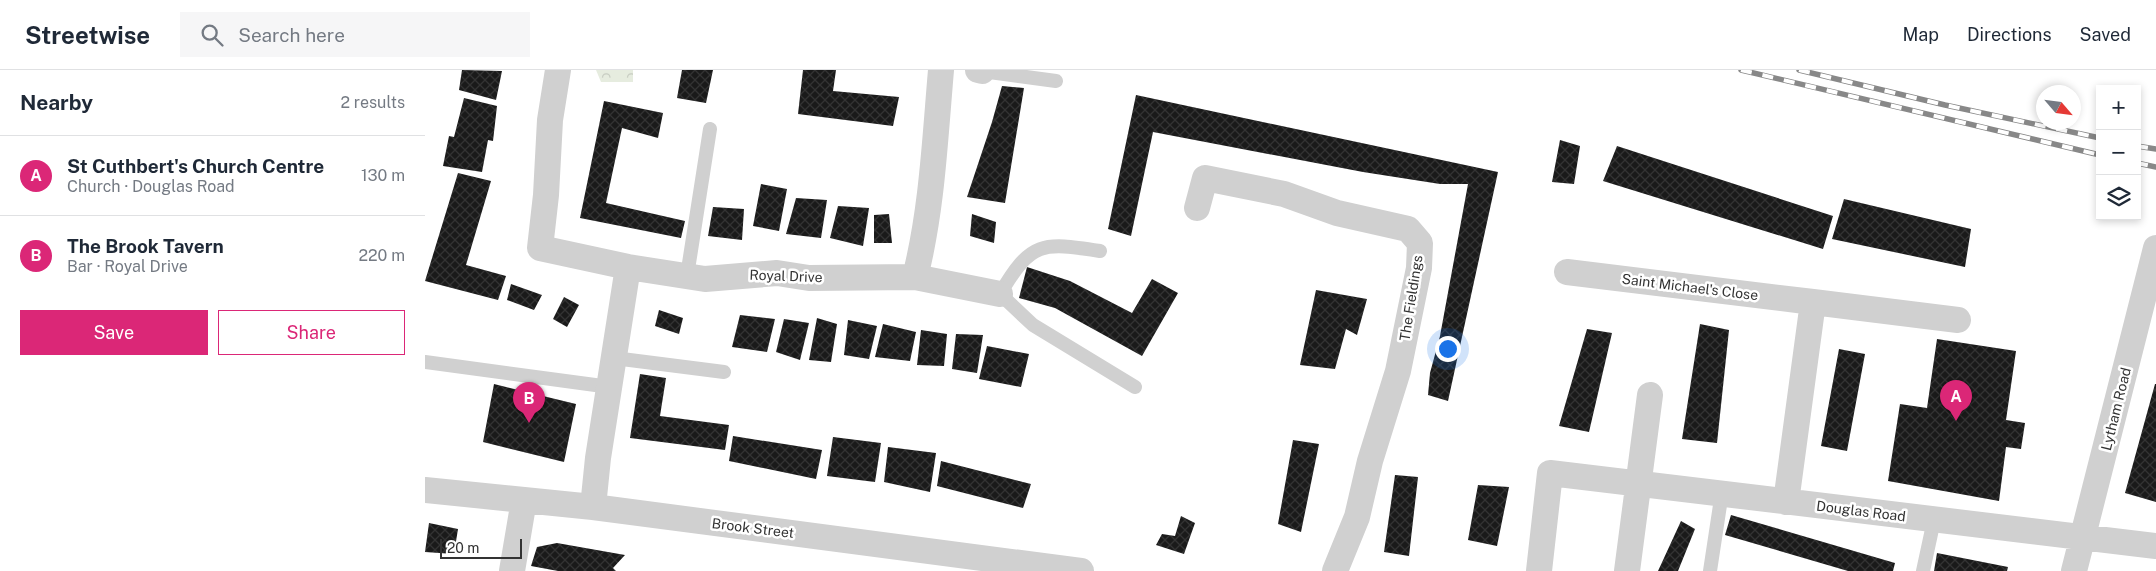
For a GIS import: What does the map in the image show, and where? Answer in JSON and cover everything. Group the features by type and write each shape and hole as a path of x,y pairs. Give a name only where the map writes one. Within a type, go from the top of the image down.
{"street":[{"name":"Royal Drive","path":"558,70 550,120 546,196 540,248 628,267 705,279 777,272 809,278 915,277 1000,294"},
{"path":"915,277 921,252 933,172 941,70"},
{"path":"978,70 982,71"},
{"name":"The Fieldings","path":"1197,208 1205,178 1283,194 1337,213 1408,229 1420,243 1419,268 1398,371 1370,461 1357,517 1335,571"},
{"name":"Lytham Road","path":"2074,571 2084,538 2156,248"},
{"path":"593,507 598,458 628,267"},
{"name":"Saint Michael's Close","path":"1567,272 1958,320"},
{"path":"1785,502 1813,302"},
{"path":"1627,571 1650,395"},
{"name":"Douglas Road","path":"1539,571 1550,473 1722,492 1785,502 2156,546"},
{"name":"Brook Street","path":"425,490 593,507 1081,571"},
{"path":"512,571 524,500"}],"lane":[{"path":"982,71 1056,81"},
{"path":"687,276 710,129"},
{"path":"1100,251 1060,245 1038,250 1028,255 1018,265 1000,294 1033,325 1135,387"},
{"path":"615,358 724,372"},
{"path":"425,362 610,387"},
{"path":"1710,571 1722,492"},
{"path":"1923,571 1934,520"}],"green space":[{"path":"596,70 633,70 633,82 601,82"}],"building":[{"path":"462,70 502,71 496,100 459,90"},
{"path":"682,70 713,70 706,103 677,98"},
{"path":"803,70 836,70 833,91 899,97 893,126 798,114"},
{"path":"1002,86 1024,88 1005,203 967,197"},
{"path":"1136,95 1498,172 1448,401 1428,395 1430,373 1440,336 1468,184 1440,184 1363,172 1153,132 1131,236 1108,229"},
{"path":"464,98 497,106 493,141 488,140 482,172 443,166 449,136 454,137"},
{"path":"604,101 663,113 658,138 622,128 606,203 685,221 681,238 580,218"},
{"path":"1560,140 1580,146 1574,184 1552,182"},
{"path":"1617,146 1833,216 1823,249 1603,181"},
{"path":"458,173 491,181 466,265 506,276 498,300 425,281"},
{"path":"761,184 787,189 779,231 753,226"},
{"path":"796,198 827,200 821,238 786,234"},
{"path":"1844,199 1971,229 1965,267 1832,239"},
{"path":"838,206 869,208 863,246 830,238"},
{"path":"713,207 744,209 742,240 708,236"},
{"path":"889,214 892,243 874,243 874,215"},
{"path":"972,214 996,222 994,243 970,236"},
{"path":"1027,267 1070,281 1132,313 1152,279 1178,293 1142,356 1055,308 1019,298"},
{"path":"511,284 542,295 534,310 507,300"},
{"path":"1316,290 1367,299 1357,335 1346,329 1335,369 1300,365"},
{"path":"564,297 579,305 567,327 553,319"},
{"path":"659,310 683,318 679,334 655,326"},
{"path":"740,315 775,319 767,352 732,347"},
{"path":"817,318 837,324 831,362 809,360"},
{"path":"784,319 809,323 800,360 776,352"},
{"path":"848,320 877,326 869,359 844,355"},
{"path":"883,324 916,332 910,361 875,357"},
{"path":"1700,324 1729,330 1717,443 1682,439"},
{"path":"1587,329 1612,333 1589,432 1559,426"},
{"path":"921,330 947,334 944,366 917,365"},
{"path":"956,334 983,335 977,373 952,369"},
{"path":"1937,339 2016,351 2006,420 2025,423 2021,449 2006,447 1999,501 1888,481 1900,404 1927,408"},
{"path":"987,346 1029,354 1021,387 979,379"},
{"path":"1839,349 1865,354 1847,451 1821,446"},
{"path":"640,374 666,378 660,416 729,425 725,450 630,438"},
{"path":"494,384 576,404 564,462 483,442"},
{"path":"2156,384 2156,502 2125,493"},
{"path":"733,436 822,450 816,479 729,461"},
{"path":"833,437 881,443 875,482 827,476"},
{"path":"1293,440 1319,444 1301,532 1278,524"},
{"path":"888,447 936,453 930,492 884,482"},
{"path":"941,461 1031,484 1023,508 937,486"},
{"path":"1395,475 1418,477 1409,556 1384,552"},
{"path":"1478,485 1509,487 1497,546 1468,540"},
{"path":"1731,515 1895,563 1893,571 1848,571 1725,535"},
{"path":"1181,516 1195,523 1184,554 1156,545 1162,534 1175,536"},
{"path":"1681,521 1695,529 1678,571 1658,571"},
{"path":"429,523 458,529 454,554 425,552"},
{"path":"557,543 625,555 613,568 616,571 558,571 531,566 537,547"},
{"path":"1937,553 2008,567 2007,571 1934,571"}],"railway":[{"path":"1741,70 2096,154"},
{"path":"1799,70 1945,105 2096,137"},
{"path":"2141,147 2156,149"},
{"path":"2141,164 2156,167"}],"place":[{"name":"St Cuthbert's Church Centre","path":"1956,421"},
{"name":"The Brook Tavern","path":"529,423"}]}
